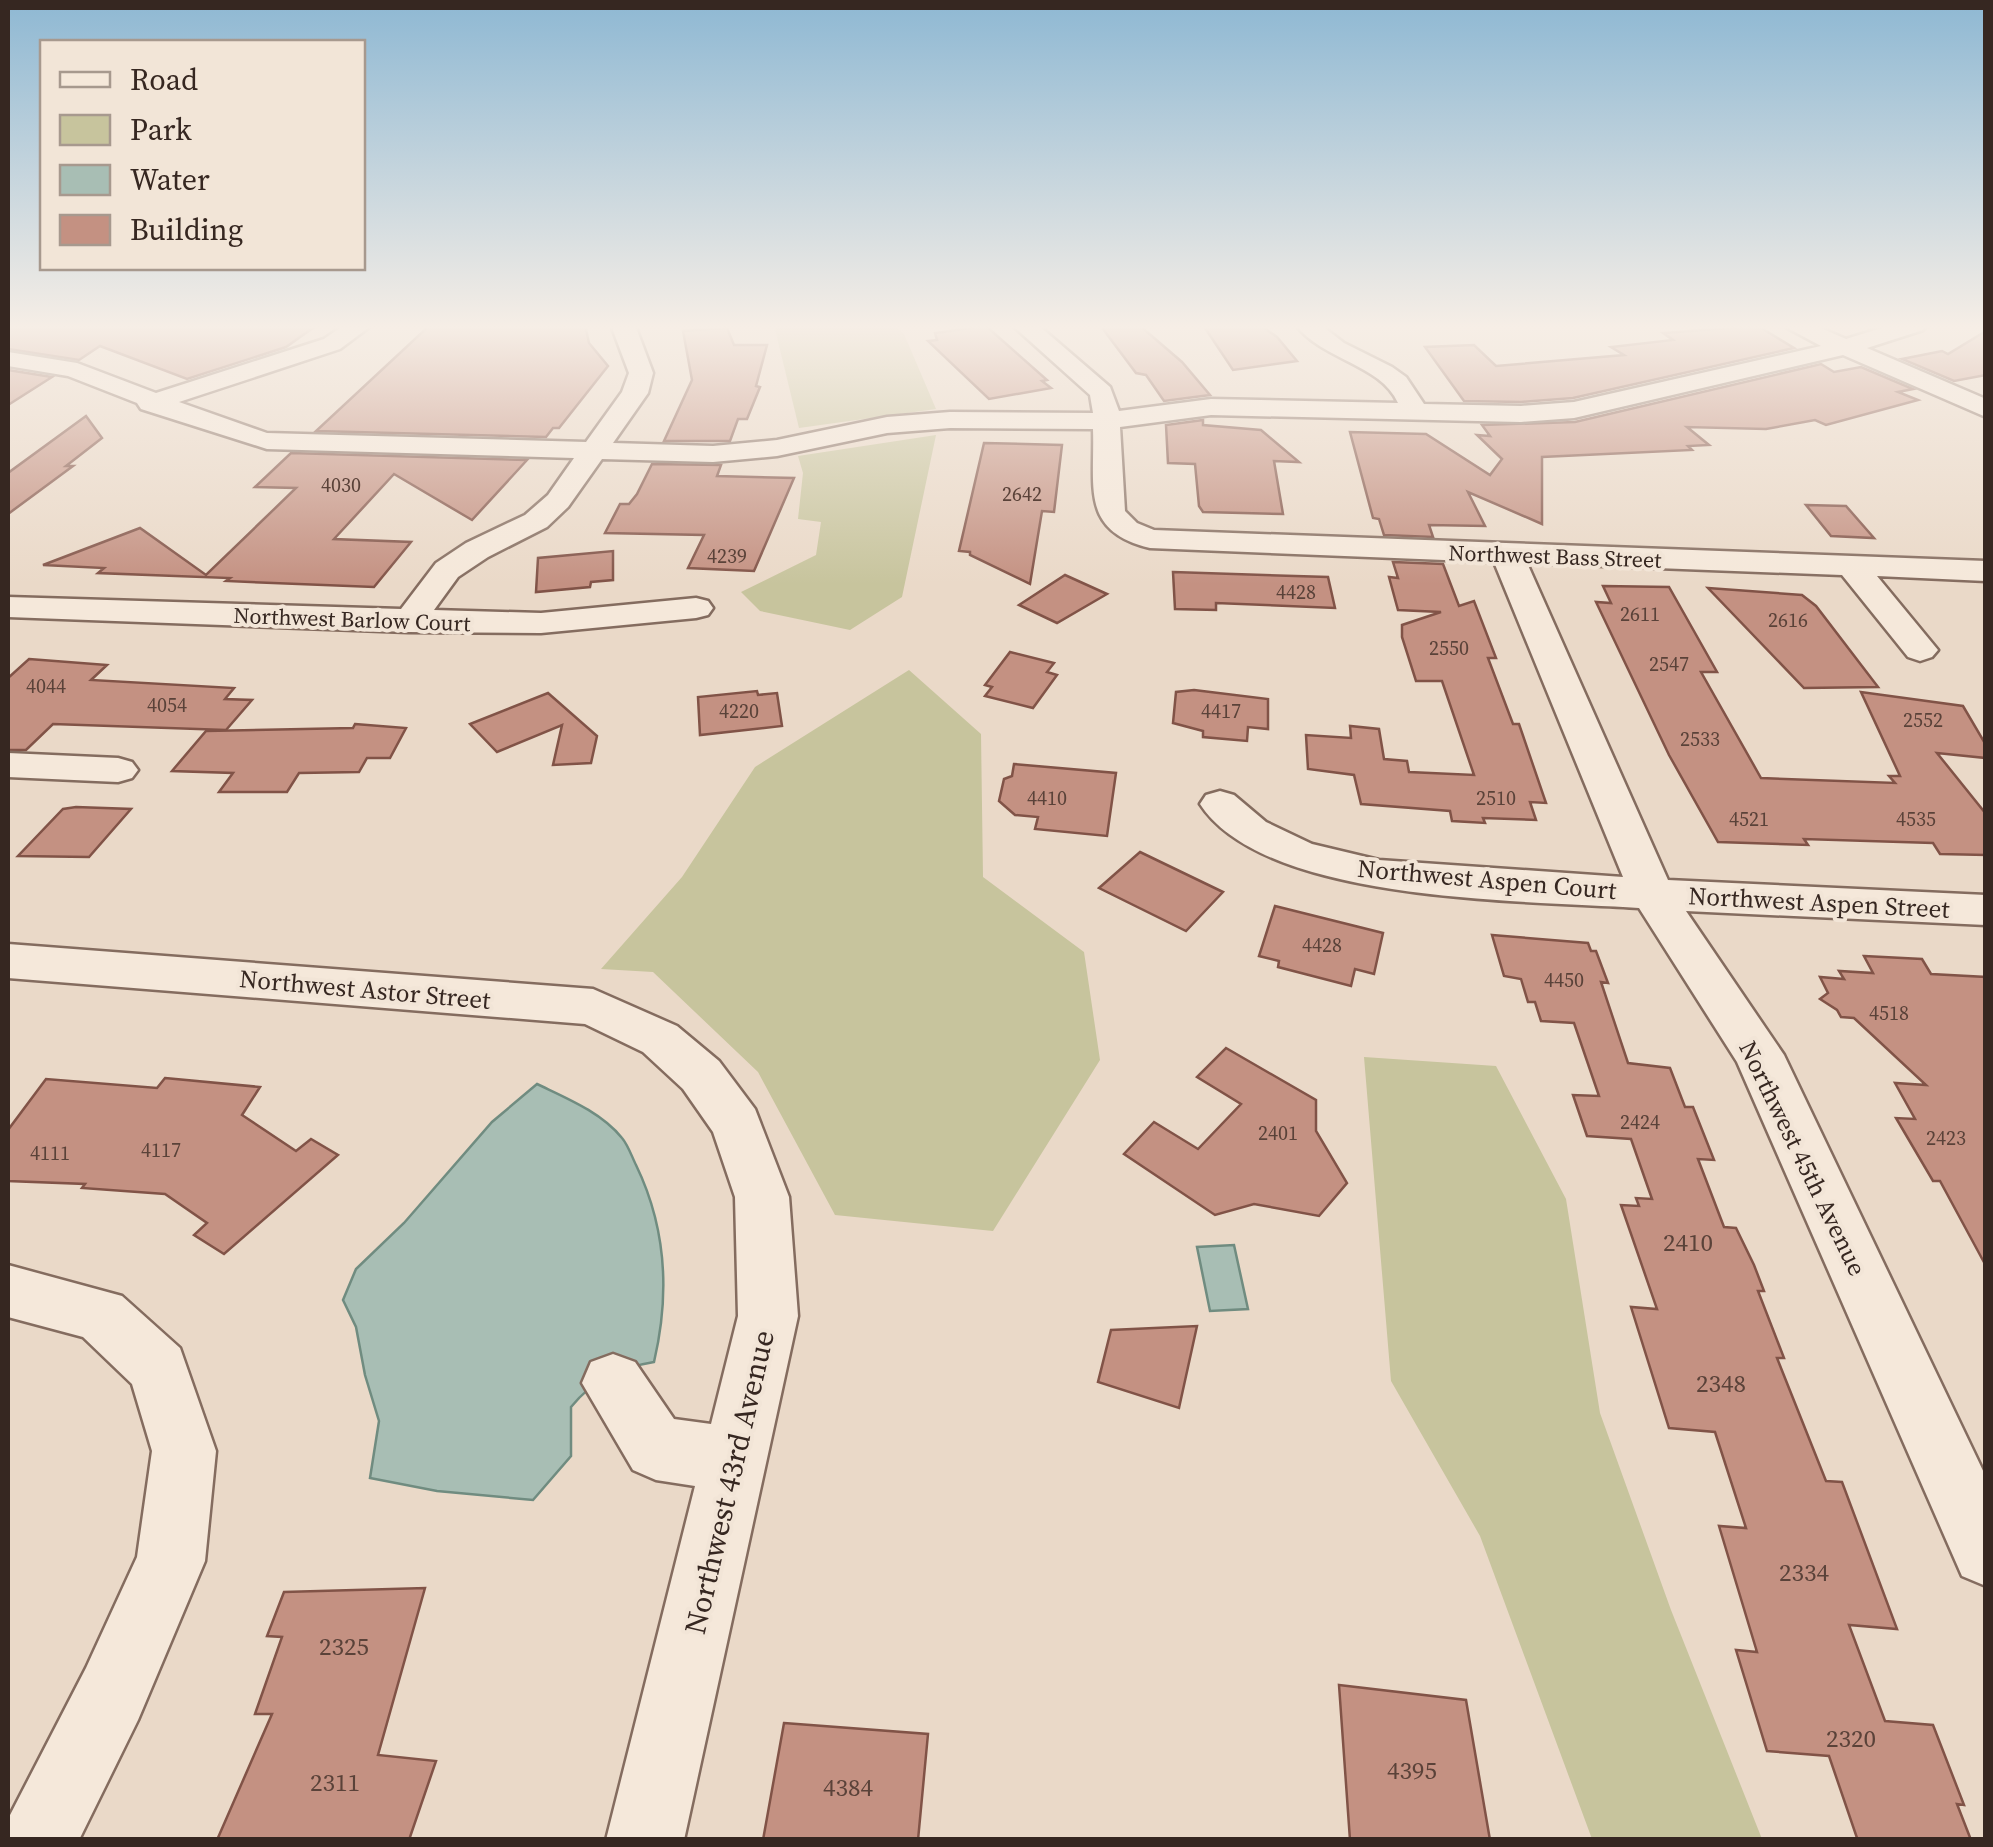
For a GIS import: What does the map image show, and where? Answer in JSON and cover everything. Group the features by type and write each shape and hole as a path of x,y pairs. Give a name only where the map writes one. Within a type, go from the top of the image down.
{"street":[{"path":"175,411 267,441 592,453 729,452 777,448 888,425 950,420 1108,422 1182,411"},
{"path":"408,622 447,570 477,550 536,521 558,501 622,411"},
{"path":"1105,411 1108,422"},
{"path":"1383,411 1480,411"},
{"name":"Northwest Bass Street","path":"1108,422 1110,514 1126,530 1150,539 1986,571"},
{"name":"Northwest 45th Avenue","path":"1506,554 1652,894 1759,1056 1986,1552"},
{"path":"1850,566 1920,650"},
{"name":"Northwest Barlow Court","path":"8,607 541,623 696,608"},
{"path":"8,765 118,770"},
{"name":"Northwest Aspen Court","path":"1220,804 1252,831 1299,855 1379,874 1652,894"},
{"name":"Northwest Aspen Street","path":"1652,894 1986,910"},
{"name":"Northwest Astor Street","path":"8,961 593,1007 660,1039 701,1075"},
{"name":"Northwest 43rd Avenue","path":"645,1840 768,1316 762,1197 737,1124 701,1075"},
{"path":"8,1291 101,1315 158,1368 184,1451 171,1561 112,1694 38,1840"},
{"path":"613,1383 656,1448 734,1460"}],"green space":[{"path":"795,411 920,411 799,428"},
{"path":"936,435 902,597 850,630 760,611 741,592 816,555 821,522 798,519 803,473 798,456"},
{"path":"909,670 981,734 983,877 1084,952 1100,1060 993,1231 835,1215 758,1072 653,972 601,969 682,877 755,767"},
{"path":"1364,1057 1496,1066 1566,1199 1600,1413 1671,1610 1762,1839 1592,1839 1480,1536 1391,1381"}],"water":[{"path":"537,1084 582,1106 614,1129 626,1144 646,1189 663,1262 662,1312 654,1362 608,1376 571,1407 571,1456 533,1500 437,1491 370,1478 379,1421 356,1327 343,1300 356,1269 404,1223 492,1122"},
{"path":"1234,1245 1248,1309 1210,1311 1197,1247"}],"building":[{"path":"337,411 572,411 546,437 316,431"},
{"path":"678,411 750,411 747,419 738,419 730,441 664,441"},
{"path":"1621,411 1877,411 1826,425 1815,420 1766,429 1687,427 1709,445 1688,446 1692,450 1542,457 1542,524 1468,492 1485,526 1429,525 1433,537 1384,535 1379,519 1373,518 1350,432 1426,434 1490,475 1502,459 1477,435 1490,436 1482,425 1575,422"},
{"path":"86,416 102,438 66,466 73,466 8,514 8,473"},
{"path":"1203,420 1203,425 1261,430 1299,462 1274,461 1283,514 1203,512 1195,464 1168,463 1166,425"},
{"path":"984,443 1062,445 1054,512 1042,511 1030,584 970,552 959,551"},
{"path":"291,453 527,460 472,520 394,474 334,539 411,542 374,587 98,573 104,568 43,565 140,528 206,575 296,488 255,487"},
{"path":"652,464 721,465 717,476 794,478 754,571 688,568 704,535 605,533 620,504 629,504 637,494"},
{"path":"1806,505 1846,506 1874,538 1831,536"},
{"path":"613,551 613,580 591,582 590,587 536,592 538,558"},
{"path":"1393,562 1443,564 1459,606 1474,601 1496,658 1488,658 1513,724 1519,724 1546,803 1530,802 1536,820 1452,821 1450,811 1361,804 1354,775 1308,769 1306,735 1351,738 1350,726 1379,729 1384,759 1407,761 1409,772 1474,775 1442,681 1416,681 1402,637 1402,625 1441,612 1398,610 1389,577 1398,578"},
{"path":"1173,572 1328,577 1335,608 1216,603 1216,610 1175,609"},
{"path":"1065,575 1107,594 1057,623 1019,605"},
{"path":"1603,586 1669,587 1717,672 1701,672 1761,778 1895,783 1889,776 1900,776 1861,692 1963,706 1986,745 1986,758 1937,753 1986,814 1986,855 1940,854 1933,843 1804,839 1808,845 1718,842 1669,755 1596,602 1611,603"},
{"path":"1708,588 1802,595 1816,606 1878,687 1804,688"},
{"path":"1010,652 1054,663 1047,672 1057,675 1033,708 985,696 992,687 985,685"},
{"path":"29,659 107,665 91,680 234,688 225,699 252,700 226,730 53,724 26,750 8,750 8,678"},
{"path":"1194,690 1268,699 1268,729 1248,727 1247,741 1203,737 1203,731 1173,723 1176,692"},
{"path":"757,691 758,695 777,693 782,726 700,735 698,697"},
{"path":"548,693 597,736 591,763 553,765 562,725 497,752 470,724"},
{"path":"355,724 406,728 390,758 367,758 359,772 299,773 287,792 219,792 233,773 172,771 206,731 353,728"},
{"path":"1014,764 1116,773 1107,836 1035,829 1038,817 1015,815 999,801 1004,779 1012,776"},
{"path":"63,809 131,809 89,857 18,856"},
{"path":"1140,852 1223,892 1186,931 1099,888"},
{"path":"1275,906 1383,933 1374,974 1355,969 1351,986 1278,967 1279,961 1259,956"},
{"path":"1492,935 1588,943 1591,951 1596,951 1608,983 1601,982 1628,1063 1670,1068 1685,1107 1693,1107 1714,1160 1698,1159 1724,1227 1736,1228 1754,1265 1764,1291 1758,1291 1784,1358 1777,1358 1826,1481 1842,1482 1897,1629 1849,1625 1885,1721 1933,1725 1964,1805 1957,1804 1971,1840 1857,1838 1829,1756 1767,1751 1736,1650 1757,1652 1719,1526 1746,1528 1715,1432 1669,1428 1631,1307 1657,1309 1621,1205 1639,1206 1636,1198 1652,1199 1631,1139 1587,1136 1573,1095 1599,1096 1574,1023 1541,1021 1535,1002 1528,1002 1521,979 1504,976"},
{"path":"1864,956 1922,959 1931,974 1986,977 1986,1266 1940,1181 1933,1181 1896,1118 1915,1119 1895,1083 1926,1085 1854,1018 1841,1017 1820,999 1828,993 1820,977 1844,979 1839,971 1873,973"},
{"path":"1226,1048 1316,1100 1316,1131 1347,1183 1319,1216 1254,1204 1215,1215 1124,1154 1154,1122 1198,1149 1241,1104 1197,1077"},
{"path":"165,1078 260,1087 242,1115 296,1151 311,1139 338,1155 224,1254 194,1235 207,1223 165,1194 82,1188 85,1184 8,1181 8,1130 46,1079 157,1088"},
{"path":"1197,1326 1179,1408 1098,1382 1111,1330"},
{"path":"425,1588 378,1755 436,1761 409,1840 217,1840 272,1714 255,1714 282,1637 267,1636 284,1592"},
{"path":"1339,1685 1466,1700 1490,1840 1350,1840"},
{"path":"784,1723 928,1734 918,1840 763,1840"}]}
